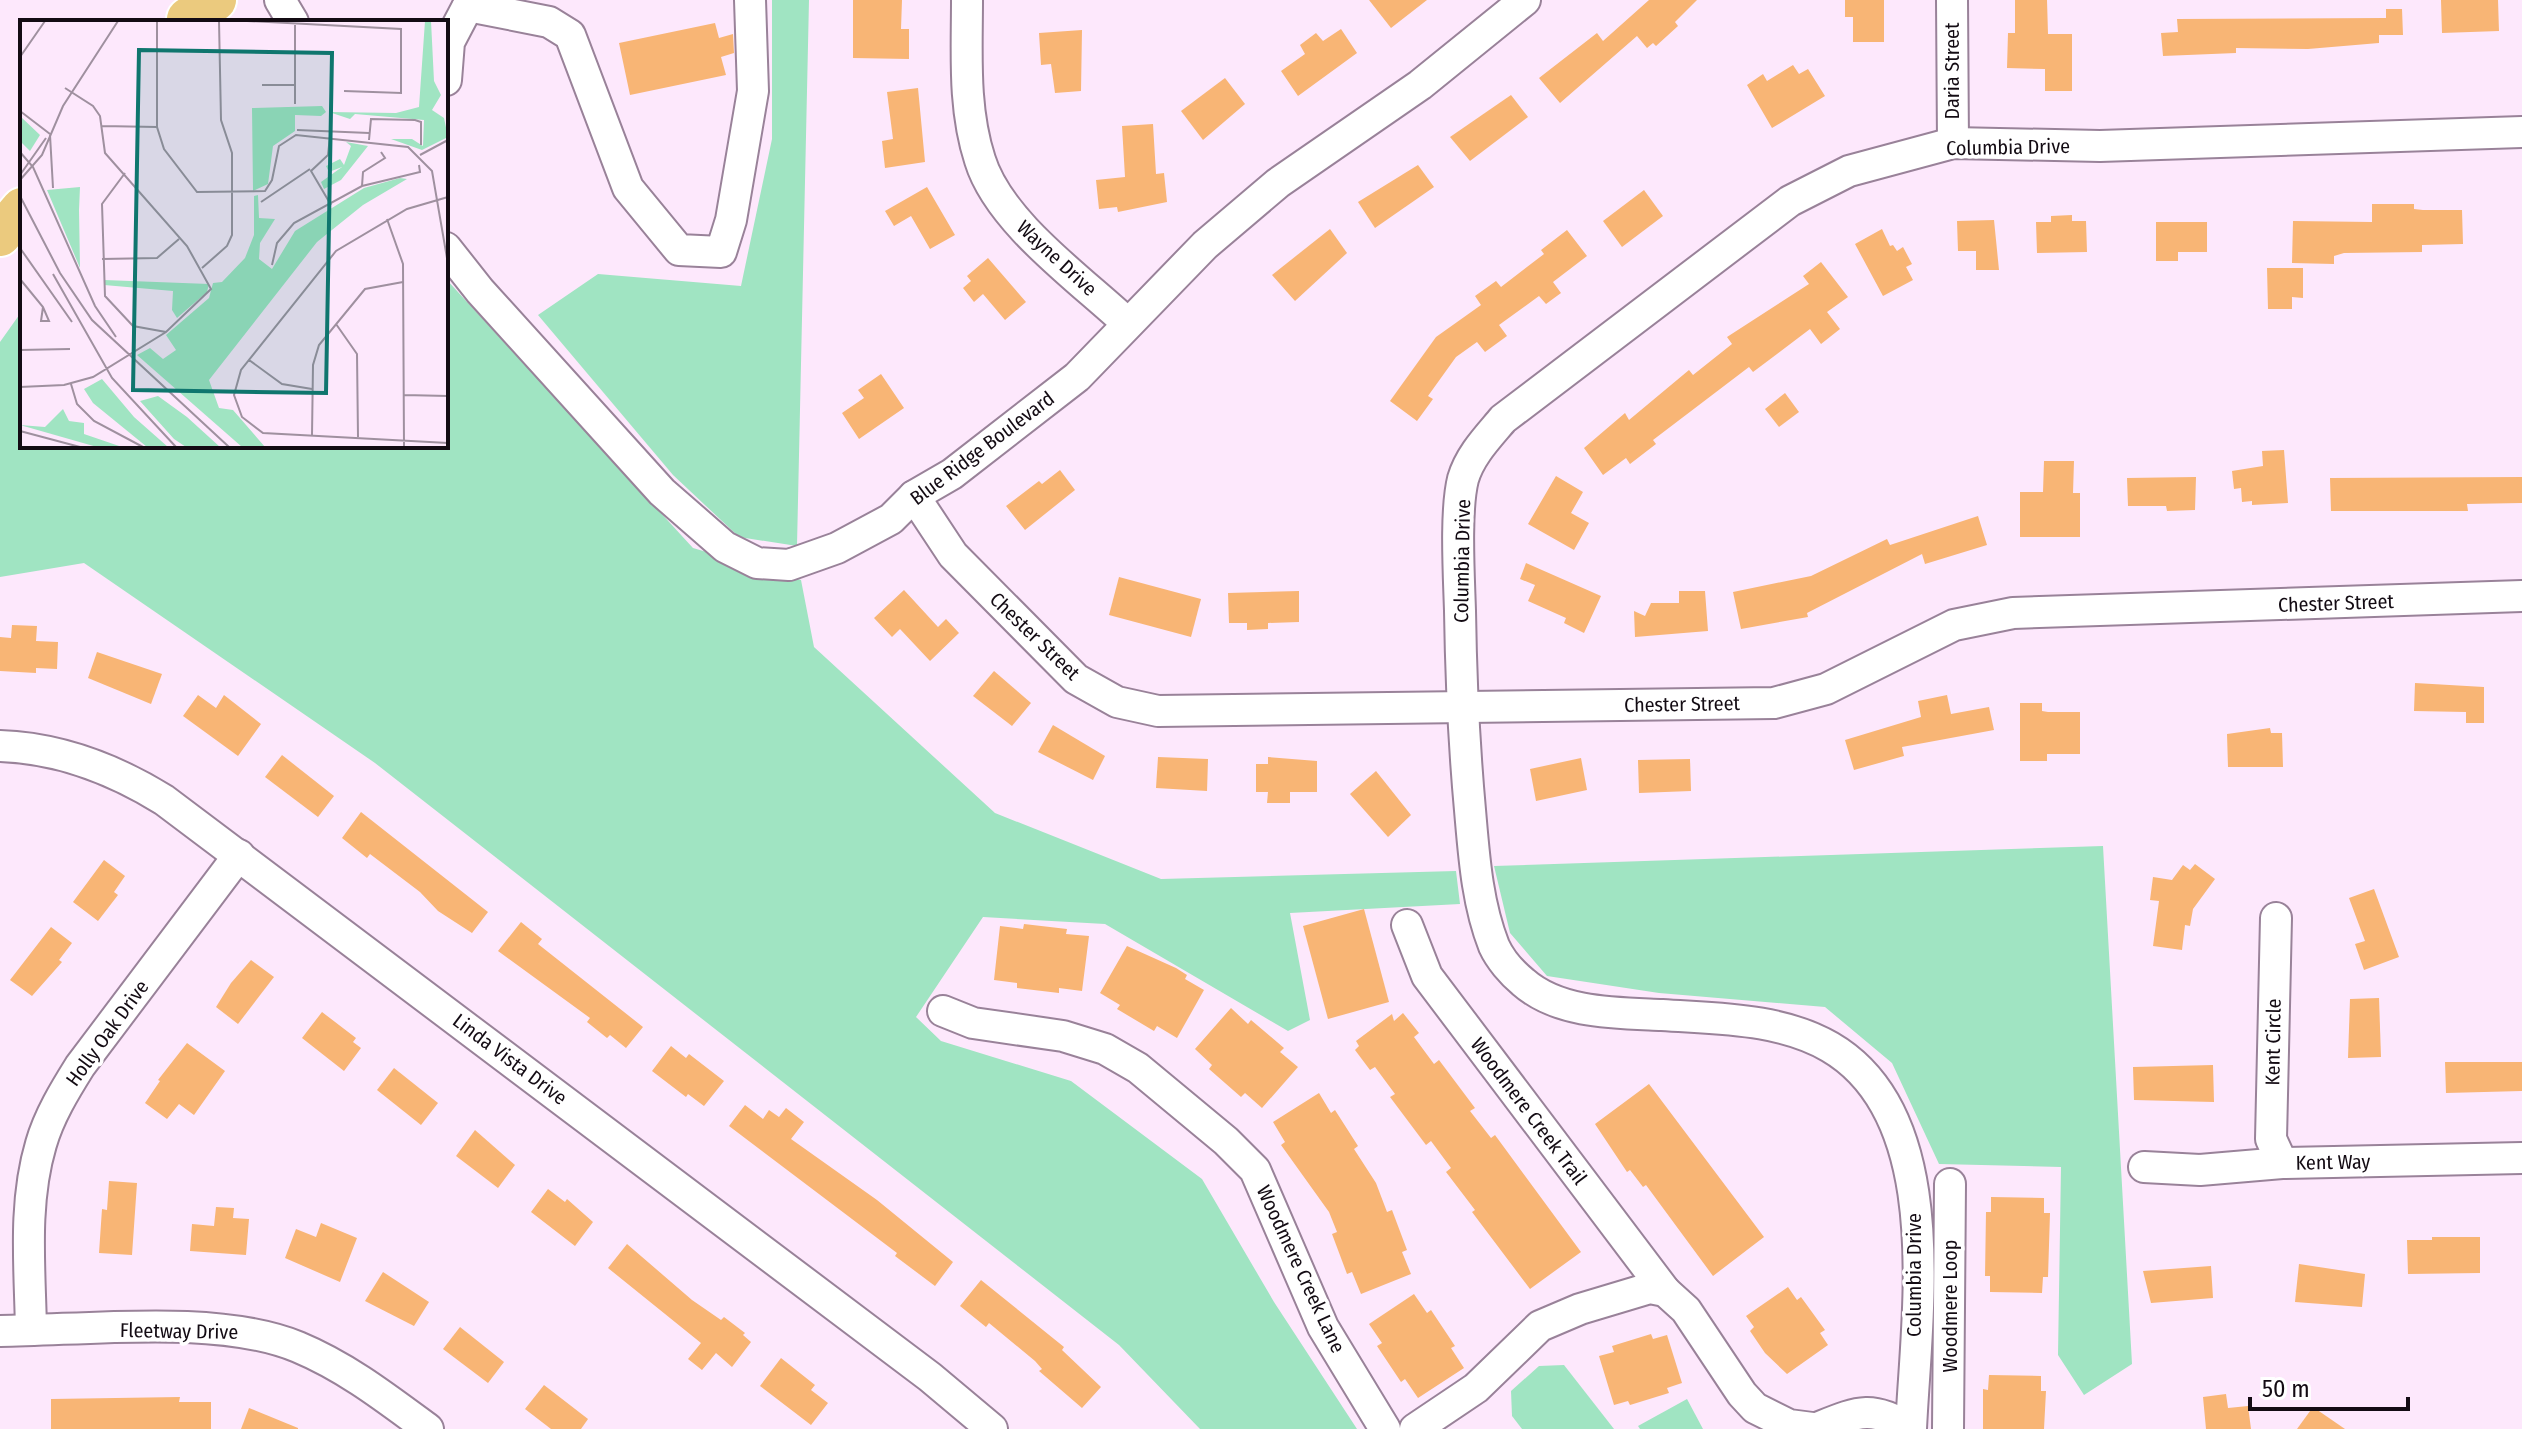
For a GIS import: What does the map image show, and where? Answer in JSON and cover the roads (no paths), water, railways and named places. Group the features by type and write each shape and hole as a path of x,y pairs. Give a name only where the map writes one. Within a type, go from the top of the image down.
{"highway":[{"path":"0,235 20,211"}],"street":[{"path":"280,0 292,20"},
{"path":"448,55 449,42 469,3 549,22 570,35 628,188 679,250 721,252 731,220 753,91 750,0"},
{"name":"Wayne Drive","path":"967,0 967,98 980,161 1009,213 1127,323"},
{"name":"Blue Ridge Boulevard","path":"448,250 491,303 662,492 725,547 757,563 789,565 837,548 891,519 914,496 952,474 1077,377 1205,245 1278,183 1420,85 1525,0"},
{"name":"Daria Street","path":"1952,0 1953,143"},
{"name":"Columbia Drive","path":"1910,1429 1917,1222 1901,1138 1874,1086 1831,1047 1781,1029 1744,1021 1601,1012 1554,999 1524,983 1495,950 1481,904 1462,708 1459,561 1463,479 1477,450 1503,419 1790,201 1849,171 1953,143 2100,146 2522,132"},
{"name":"Chester Street","path":"914,496 953,555 1076,679 1117,702 1158,711 1774,703 1826,689 1954,625 2013,613 2522,596"},
{"name":"Linda Vista Drive","path":"0,746 49,751 112,772 164,800 892,1348 992,1429"},
{"name":"Holly Oak Drive","path":"31,1330 29,1226 32,1184 41,1142 59,1101 80,1066 239,855"},
{"name":"Kent Circle","path":"2276,918 2271,1139 2282,1163"},
{"name":"Woodmere Creek Trail","path":"1407,925 1427,976 1665,1291 1686,1310 1742,1394 1755,1408 1789,1425 1819,1428"},
{"name":"Woodmere Creek Lane","path":"943,1011 973,1023 1063,1036 1105,1049 1138,1068 1226,1141 1255,1170 1323,1327 1385,1429"},
{"name":"Kent Way","path":"2144,1167 2200,1170 2282,1163 2522,1158"},
{"name":"Woodmere Loop","path":"1948,1429 1950,1184"},
{"path":"1415,1429 1463,1398 1540,1326 1558,1316 1639,1290 1665,1291"},
{"name":"Fleetway Drive","path":"0,1331 204,1328 266,1336 298,1347 355,1376 428,1429"},
{"path":"1819,1428 1851,1414 1885,1413 1910,1429"}]}
